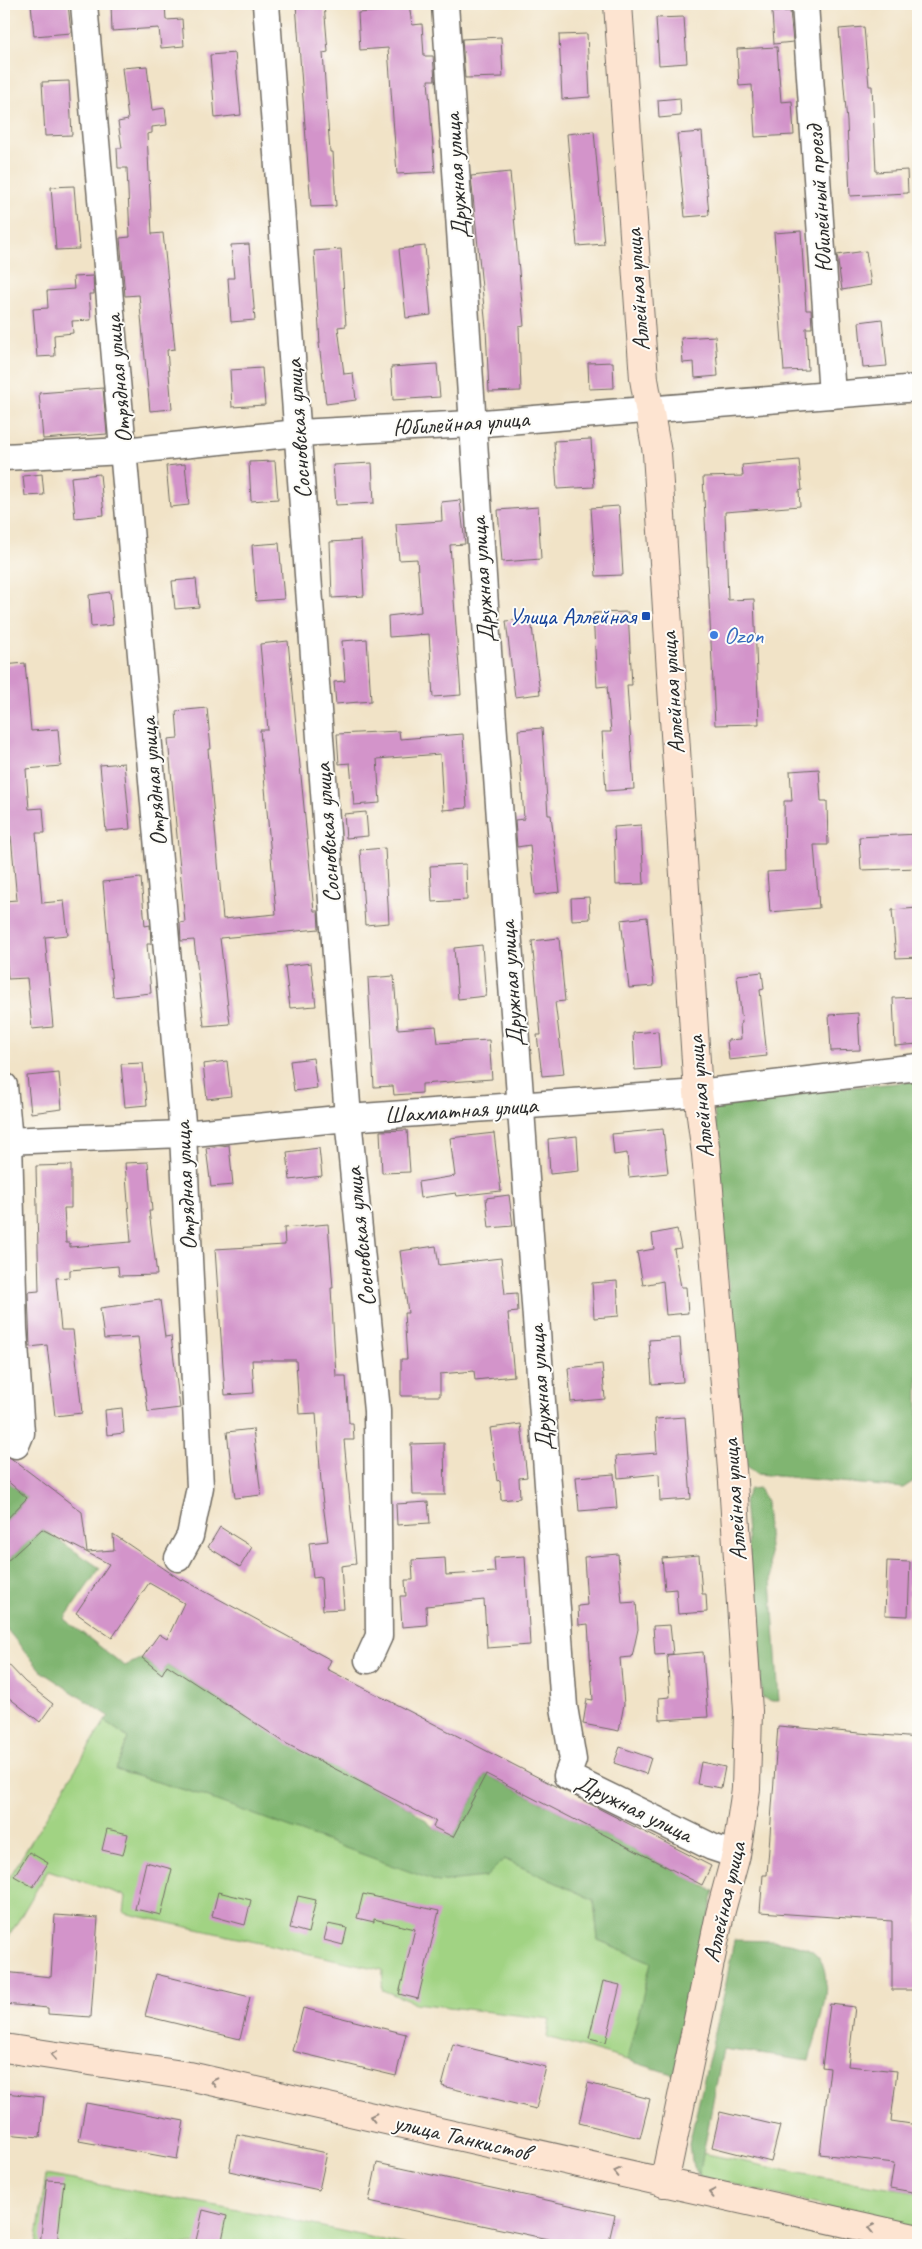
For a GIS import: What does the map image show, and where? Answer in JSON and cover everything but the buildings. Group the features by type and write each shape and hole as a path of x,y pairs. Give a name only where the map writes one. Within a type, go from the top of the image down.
{"street":[{"name":"Отрядная улица","path":"84,4 183,1134 200,1486 190,1536 178,1558"},
{"name":"Сосновская улица","path":"266,4 348,1118 377,1411 379,1636 368,1660"},
{"name":"Дружная улица","path":"445,4 471,424 519,1106 564,1707 573,1760 567,1776 712,1847 736,1855"},
{"name":"Аллейная улица","path":"618,4 644,379 657,453 698,1093 706,1154 732,1472 748,1711 746,1789 736,1855 720,1914 664,2183"},
{"name":"Юбилейный проезд","path":"805,4 832,395"},
{"name":"Юбилейная улица","path":"4,457 124,451 298,433 471,424 918,388"},
{"name":"Шахматная улица","path":"6,1141 183,1134 348,1118 698,1093 918,1067"},
{"path":"4,1086 14,1329 21,1434 16,1445"},
{"name":"улица Танкистов","path":"4,2048 189,2076 918,2239"}],"green space":[{"path":"918,1081 918,1476 903,1488 757,1474 743,1463 714,1109 721,1099"},
{"path":"4,1477 27,1498 4,1522"},
{"path":"759,1488 766,1502 779,1701 772,1701 762,1697 744,1501 750,1489"},
{"path":"42,1529 100,1568 64,1619 125,1666 142,1658 162,1674 167,1665 287,1743 412,1809 433,1827 453,1837 486,1774 714,1891 675,2075 627,2060 651,1962 598,1940 594,1900 504,1859 486,1877 438,1882 195,1793 116,1770 128,1738 105,1721 109,1716 42,1672 4,1626 4,1550 10,1558"},
{"path":"105,1721 128,1738 116,1770 486,1877 504,1859 594,1900 598,1940 652,1962 627,2060 547,2037 550,2019 415,2003 382,1990 383,1970 124,1913 126,1896 48,1870 4,1945 4,1886"},
{"path":"734,1940 790,1943 807,1948 818,1956 824,1968 826,1983 824,2000 809,2061 723,2049 699,2176 691,2161 689,2144 724,1994"},
{"path":"702,2153 803,2174 918,2193 918,2229 699,2176"},
{"path":"46,2175 266,2215 407,2245 36,2245"}],"place":[{"name":"Улица Аллейная","path":"646,616"},
{"name":"Ozon","path":"714,635"}]}
